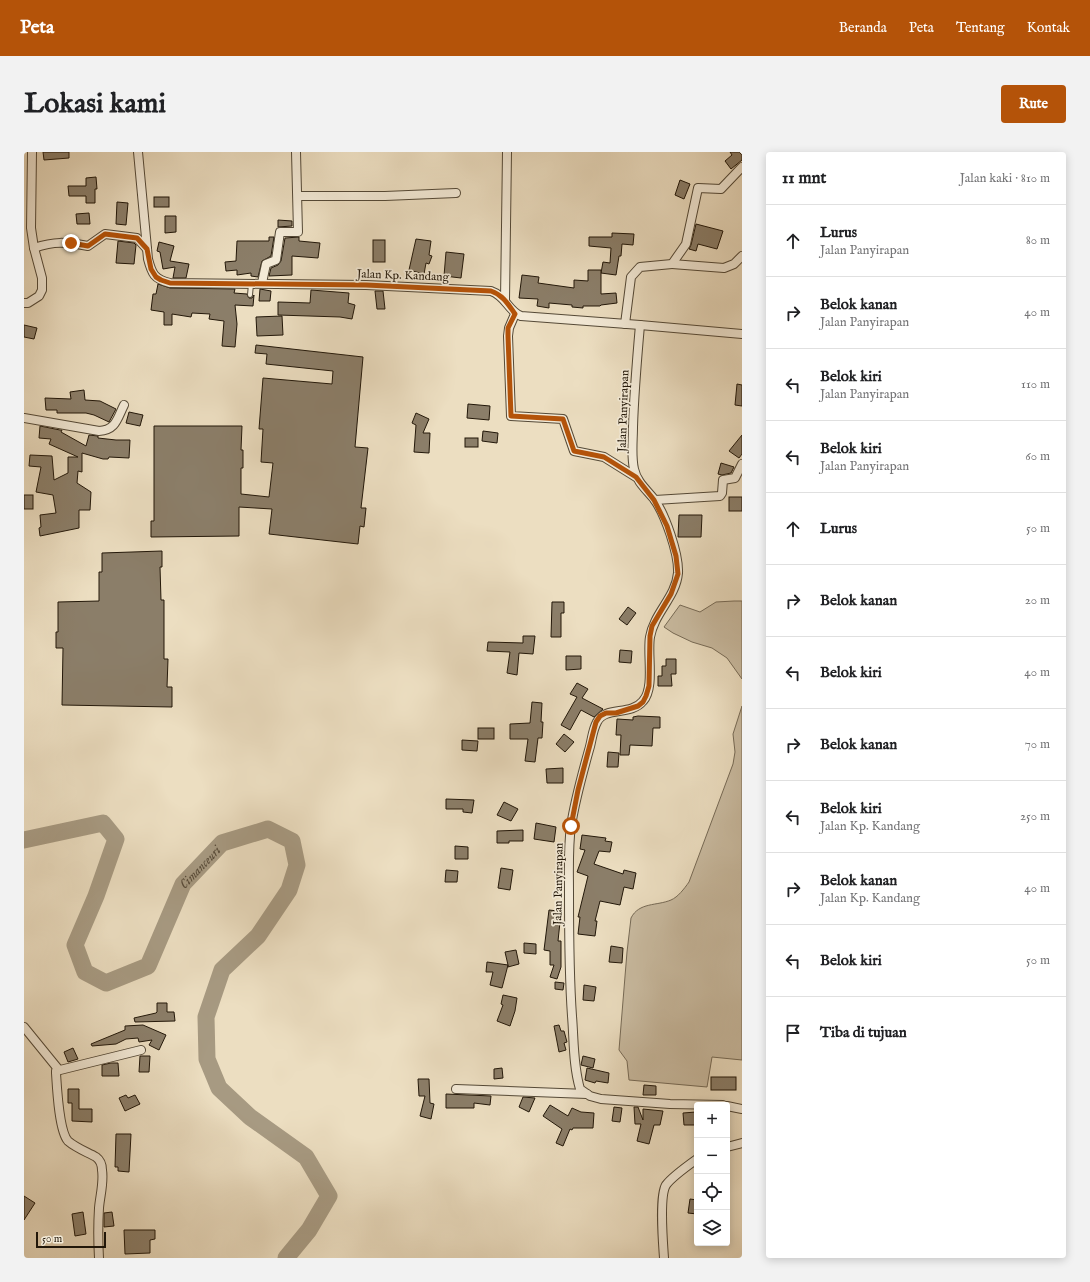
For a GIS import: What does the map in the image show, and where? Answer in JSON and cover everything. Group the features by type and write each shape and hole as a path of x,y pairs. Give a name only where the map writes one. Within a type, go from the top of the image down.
{"street":[{"path":"24,303 39,296 42,290 42,278 30,228 32,152"},
{"name":"Jalan Kp. Kandang","path":"138,152 147,249 151,269 156,277 161,280 170,283 366,285 491,291 498,293 515,314"},
{"path":"262,283 266,264 276,260 280,232 298,232 296,152"},
{"path":"505,300 507,152"},
{"path":"672,264 686,244 698,188 721,189 742,166"},
{"path":"298,196 385,196 456,193"},
{"path":"34,248 50,243 71,243 88,246 105,234 137,238 147,249"},
{"path":"625,324 631,277 640,267 672,264 724,268 734,264 742,256"},
{"path":"636,477 604,457 574,451 563,419 511,416 508,328 515,314 521,316 742,334"},
{"name":"Jalan Panyirapan","path":"587,1094 580,1089 574,1055 569,968 569,866 571,826 578,790 596,722 600,716 606,713 616,713 638,706 643,702 646,696 649,686 650,636 652,626 671,594 678,574 676,556 667,526 654,500 636,477 633,466 634,399 640,325"},
{"path":"24,418 106,431 114,427 124,405"},
{"path":"654,500 720,496 722,494 723,480 738,478 742,464"},
{"path":"24,1027 59,1070"},
{"path":"99,1258 99,1208 103,1172 96,1157 73,1145 67,1139 64,1132 56,1071 141,1050"},
{"path":"456,1089 587,1094 601,1099 694,1104"},
{"path":"730,1107 742,1109"},
{"path":"730,1146 742,1143"},
{"path":"664,1258 663,1193 666,1185 694,1162"}],"lane":[{"path":"250,295 251,283"}],"shaded area":[{"path":"742,601 742,679 727,658 712,648 692,642 664,627 680,605 700,612 716,602"},
{"path":"742,706 742,1060 712,1057 707,1087 629,1080 627,1061 619,1050 631,918 634,913 643,907 674,899 689,882 733,764 735,752 733,734"}],"building":[{"path":"43,152 69,152 69,158 44,160"},
{"path":"730,152 739,152 742,155 742,160 731,169 725,161 732,155"},
{"path":"96,177 97,189 95,189 95,203 86,203 86,196 69,196 68,186 86,186 86,178"},
{"path":"680,180 690,184 684,199 675,195"},
{"path":"154,197 169,197 169,207 154,207"},
{"path":"117,202 128,203 126,225 116,224"},
{"path":"89,213 90,224 77,224 76,214"},
{"path":"165,216 176,216 176,232 165,233"},
{"path":"278,220 292,221 292,226 278,227"},
{"path":"696,224 723,231 717,249 698,244 696,251 689,249"},
{"path":"612,233 634,234 633,245 622,244 621,256 619,256 616,275 601,273 603,262 610,263 611,248 589,246 589,237 612,237"},
{"path":"269,237 274,237 271,256 262,261 258,277 251,276 251,273 237,275 237,270 226,271 225,262 236,261 237,241 269,241"},
{"path":"299,237 299,241 320,243 318,258 292,256 292,275 269,276 271,268 278,265 281,261 285,238"},
{"path":"416,239 431,241 429,255 432,256 429,264 426,263 424,274 409,270"},
{"path":"373,240 385,240 385,262 373,262"},
{"path":"118,241 134,243 136,245 134,264 116,263"},
{"path":"159,242 174,246 170,261 189,264 186,278 173,278 175,267 163,269 160,252 157,251"},
{"path":"446,252 464,254 461,278 444,276"},
{"path":"588,270 601,270 601,294 616,293 617,303 600,306 583,306 583,308 572,307 572,305 549,303 549,308 537,306 538,299 519,298 522,275 539,277 538,283 574,288 574,280 588,281"},
{"path":"158,284 170,288 235,289 234,293 247,294 249,298 252,298 254,295 253,306 235,305 237,324 235,347 222,346 224,321 209,319 210,314 192,313 191,317 172,314 172,325 164,325 164,312 151,310 153,294 156,294"},
{"path":"260,289 271,291 270,301 259,301"},
{"path":"311,290 349,293 348,303 355,305 352,319 340,317 278,315 278,302 310,303"},
{"path":"375,291 383,291 385,309 377,309"},
{"path":"282,316 283,335 257,336 256,317"},
{"path":"24,325 37,328 34,339 24,337"},
{"path":"256,345 363,357 355,447 368,448 361,508 366,508 364,527 360,526 358,544 269,534 272,509 239,507 239,536 151,537 151,521 154,521 154,426 242,426 241,450 243,450 243,468 241,468 241,494 269,497 273,463 261,462 263,429 259,429 263,378 332,384 333,371 266,364 267,354 255,353"},
{"path":"737,384 742,385 742,406 735,405"},
{"path":"84,390 85,400 100,401 116,409 109,422 86,413 57,413 57,410 46,410 45,398 71,399 70,392"},
{"path":"468,404 490,406 489,420 467,418"},
{"path":"129,412 143,415 140,426 126,423"},
{"path":"416,413 429,419 423,433 430,433 429,453 414,452 416,425 412,423"},
{"path":"40,426 62,430 61,432 86,446 89,435 98,436 98,438 130,440 129,458 109,457 108,459 103,459 82,453 82,472 78,471 77,483 91,492 90,510 79,510 79,528 40,536 40,515 56,513 53,495 36,492 41,467 29,466 30,455 52,456 54,480 68,473 68,457 78,457 49,444 51,439 39,438"},
{"path":"483,431 498,433 497,443 482,441"},
{"path":"742,435 742,454 739,458 729,451"},
{"path":"465,438 478,438 478,447 465,447"},
{"path":"721,463 734,467 731,473 722,475 718,474"},
{"path":"24,495 33,495 33,509 24,509"},
{"path":"729,497 742,497 742,511 729,511"},
{"path":"679,515 702,515 701,537 678,537"},
{"path":"162,551 162,567 160,567 161,600 164,600 164,659 168,659 167,687 172,687 172,707 62,705 63,648 56,648 56,632 58,632 58,602 99,601 99,572 102,572 102,553"},
{"path":"552,602 564,602 564,613 561,613 561,637 551,637"},
{"path":"628,607 636,613 627,625 619,619"},
{"path":"523,636 535,636 533,654 519,653 517,675 507,673 510,652 487,651 488,642 523,643"},
{"path":"620,650 632,651 631,663 619,662"},
{"path":"566,656 581,656 581,669 566,670"},
{"path":"666,659 676,659 676,674 671,674 672,686 658,686 658,676 662,676 662,666 666,666"},
{"path":"577,683 588,689 582,698 603,709 594,717 581,710 570,730 561,725 577,697 570,694"},
{"path":"532,702 542,703 541,722 543,722 542,738 538,738 535,762 525,761 528,739 510,739 510,724 530,723"},
{"path":"633,717 660,717 660,728 653,728 652,746 630,745 629,755 620,755 621,735 616,735 617,719 633,720"},
{"path":"478,728 494,728 494,739 478,739"},
{"path":"564,734 574,742 565,752 556,744"},
{"path":"462,740 478,741 477,751 462,750"},
{"path":"608,752 619,753 618,767 607,767"},
{"path":"563,768 563,783 547,783 546,769"},
{"path":"446,799 474,800 472,813 463,812 463,809 446,809"},
{"path":"504,802 518,809 511,821 497,815"},
{"path":"536,823 556,827 554,842 534,839"},
{"path":"523,830 523,841 497,843 497,831"},
{"path":"582,835 606,838 605,841 612,842 610,852 599,851 594,864 623,874 624,870 636,873 633,889 624,887 620,905 600,901 595,921 597,921 595,936 578,934 580,917 578,917 588,876 577,872 585,850 580,849"},
{"path":"455,846 468,847 468,859 455,859"},
{"path":"501,868 513,870 510,890 498,888"},
{"path":"446,870 458,871 457,882 445,882"},
{"path":"549,910 558,911 558,922 560,922 558,941 561,941 561,967 557,979 550,977 554,965 550,965 550,951 544,950"},
{"path":"524,943 536,944 536,954 524,953"},
{"path":"611,946 623,948 622,963 609,962"},
{"path":"516,950 519,964 508,967 505,952"},
{"path":"487,962 508,965 502,988 490,985 493,972 486,972"},
{"path":"555,982 564,983 563,990 555,989"},
{"path":"584,985 596,987 594,1001 583,1000"},
{"path":"503,995 517,998 515,1011 510,1026 497,1021 503,1005 501,1004"},
{"path":"157,1003 167,1003 167,1012 174,1012 175,1021 135,1022 134,1018 156,1013"},
{"path":"143,1025 166,1035 159,1050 149,1045 152,1040 139,1042 138,1038 126,1039 116,1044 92,1046 91,1044 125,1030 125,1026"},
{"path":"559,1025 561,1031 564,1031 567,1042 564,1043 566,1050 559,1052 554,1026"},
{"path":"73,1048 78,1059 68,1062 64,1052"},
{"path":"140,1056 150,1056 149,1072 139,1072"},
{"path":"583,1056 595,1059 593,1068 581,1065"},
{"path":"118,1063 119,1076 102,1076 102,1065"},
{"path":"502,1068 503,1078 494,1079 494,1069"},
{"path":"587,1068 609,1073 608,1083 596,1081 595,1083 585,1080"},
{"path":"711,1077 736,1077 736,1090 711,1090"},
{"path":"418,1079 429,1079 430,1103 434,1104 431,1119 420,1116 425,1096 419,1096"},
{"path":"644,1085 656,1086 656,1095 643,1095"},
{"path":"68,1089 79,1089 79,1109 92,1109 92,1122 72,1121 72,1103 68,1103"},
{"path":"446,1094 491,1096 490,1105 474,1103 474,1108 446,1108"},
{"path":"126,1095 128,1098 135,1095 140,1104 125,1111 119,1098"},
{"path":"523,1097 535,1098 529,1112 519,1107"},
{"path":"550,1105 568,1116 572,1108 581,1112 594,1113 593,1128 570,1129 563,1146 556,1143 562,1129 543,1116"},
{"path":"614,1107 622,1108 620,1122 612,1121"},
{"path":"634,1107 638,1107 643,1120 643,1109 663,1111 660,1125 654,1125 649,1144 637,1141 641,1124 635,1124"},
{"path":"694,1112 694,1125 684,1125 683,1113"},
{"path":"116,1134 131,1134 129,1172 118,1171 118,1167 115,1167"},
{"path":"24,1196 35,1203 24,1220"},
{"path":"690,1199 694,1200 694,1214 688,1213"},
{"path":"83,1212 86,1234 75,1236 72,1214"},
{"path":"112,1212 114,1226 104,1227 104,1213"},
{"path":"124,1230 155,1230 155,1239 150,1240 150,1253 125,1254"}],"waterway":[{"name":"Cimanceuri","path":"24,840 103,823 116,839 96,896 75,945 85,972 106,983 148,966 183,884 222,843 268,829 292,841 297,865 289,890 258,936 222,970 206,1017 207,1059 219,1088 250,1117 306,1157 329,1196 309,1230 286,1258"}],"route":[{"path":"71,243 88,246 105,234 137,238 147,249 151,269 156,277 170,283 366,285 491,291 498,293 505,300 515,314 508,328 511,416 563,419 574,451 604,457 636,477 654,500 667,526 676,556 678,574 671,594 652,626 649,651 649,686 646,696 643,702 638,706 616,713 606,713 600,716 596,722 578,790 571,826"}]}
